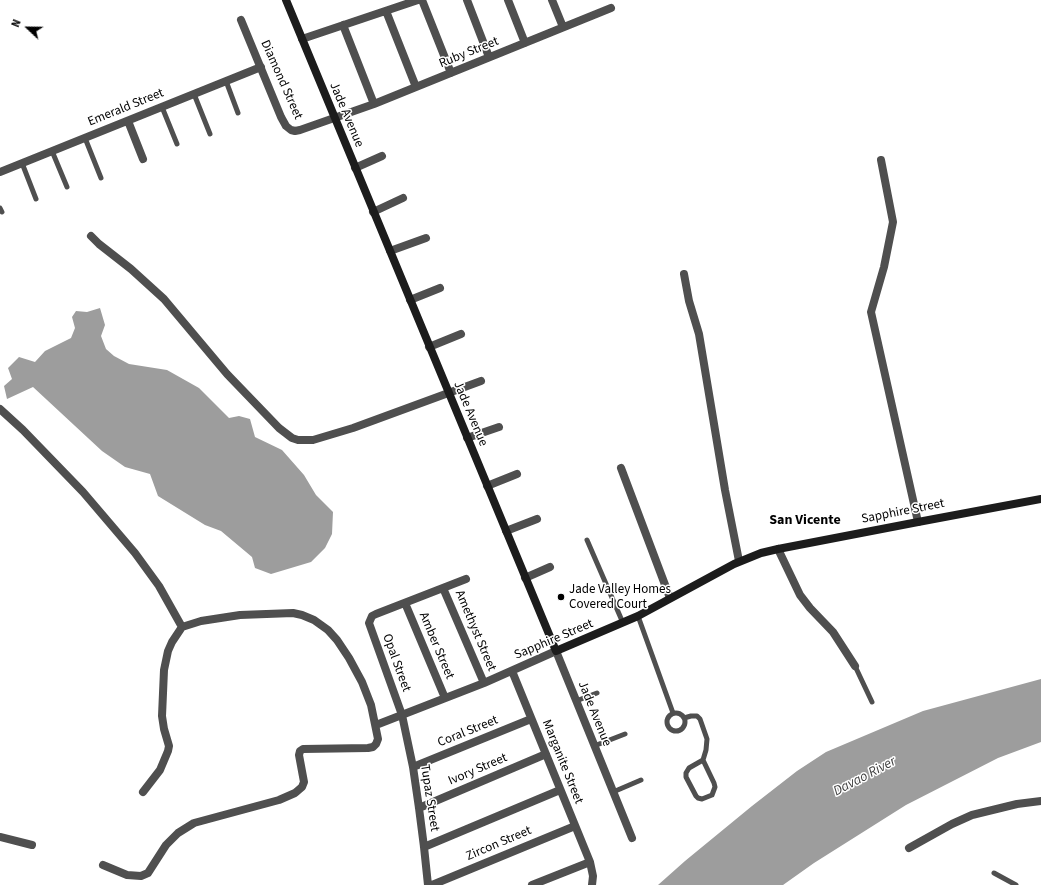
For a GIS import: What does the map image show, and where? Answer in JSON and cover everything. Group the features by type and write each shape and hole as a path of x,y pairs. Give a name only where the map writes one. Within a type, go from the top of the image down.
{"street":[{"name":"Jade Avenue","path":"286,0 632,838"},
{"path":"302,39 418,0"},
{"path":"422,0 451,73"},
{"path":"467,0 489,57"},
{"path":"508,0 525,43"},
{"path":"552,0 563,28"},
{"name":"Ruby Street","path":"334,118 374,104 611,8"},
{"path":"386,11 416,86"},
{"name":"Diamond Street","path":"241,20 286,126 291,130 300,130 334,118"},
{"path":"343,25 374,104"},
{"name":"Emerald Street","path":"0,172 262,67"},
{"path":"128,121 144,160"},
{"path":"355,168 382,156"},
{"path":"881,160 893,222 884,267 872,312 918,522"},
{"path":"373,212 403,198"},
{"path":"91,236 164,299 227,374 278,428 292,438 298,440 313,440 353,428 481,381"},
{"path":"390,251 426,238"},
{"path":"684,274 689,301 699,334 739,561"},
{"path":"410,300 440,288"},
{"path":"429,347 461,334"},
{"path":"0,409 23,430 83,492 135,553 159,586 182,627"},
{"path":"467,438 499,427"},
{"path":"621,468 670,598"},
{"path":"487,486 517,474"},
{"name":"Sapphire Street","path":"376,725 484,683 623,623 739,561 778,549 1041,499"},
{"path":"506,531 537,518"},
{"path":"778,549 800,595 813,612 833,632 855,666"},
{"path":"525,578 550,567"},
{"path":"405,603 466,579"},
{"name":"Amethyst Street","path":"444,588 484,683"},
{"name":"Opal Street","path":"402,715 370,627 370,619 376,614 405,603"},
{"name":"Amber Street","path":"405,603 445,698"},
{"path":"102,865 118,872 141,876 148,873 166,845 178,833 194,823 279,800 294,793 302,788 304,782 299,755 303,749 373,747 378,739 371,705 350,658 328,630 314,620 302,615 248,614 200,621 182,627 172,642 164,670 162,716 169,746 160,770 143,792"},
{"name":"Marganite Street","path":"512,671 590,862 593,876 592,885"},
{"name":"Tupaz Street","path":"402,715 413,768 428,885"},
{"name":"Coral Street","path":"413,768 531,720"},
{"name":"Ivory Street","path":"419,808 546,754"},
{"path":"424,847 560,790"},
{"path":"909,848 952,824 972,815 1017,804 1041,801"},
{"name":"Zircon Street","path":"432,885 575,826"},
{"path":"0,837 32,845"},
{"path":"532,885 590,862"}],"lane":[{"path":"226,81 238,113"},
{"path":"194,94 210,134"},
{"path":"162,107 176,144"},
{"path":"85,138 101,178"},
{"path":"52,151 66,187"},
{"path":"22,163 36,199"},
{"path":"586,540 623,623"},
{"path":"638,616 673,713"},
{"path":"855,666 872,702"},
{"path":"576,701 597,692"},
{"path":"673,713 679,714 684,718 685,722 683,728 680,730 673,732 666,725 667,718 673,713"},
{"path":"684,718 694,715 700,719 707,739 703,760 715,787 712,794 702,799 696,796 686,777 686,773 688,768 703,760"},
{"path":"594,746 625,734"},
{"path":"613,792 641,780"},
{"path":"994,873 1016,885"}],"water":[{"path":"100,308 105,325 101,336 106,349 114,356 129,364 167,370 199,388 229,418 239,416 250,419 255,437 282,450 304,475 316,495 333,512 332,534 325,548 311,562 271,574 255,568 252,557 221,531 205,525 158,496 150,474 125,467 102,451 33,387 7,399 4,386 12,379 8,368 19,357 35,362 45,351 71,338 75,328 72,317 76,311 87,312"},
{"name":"Davao River","path":"1041,679 1041,742 998,758 906,805 814,863 783,885 658,885 752,806 797,771 826,752 923,711"}],"place":[{"name":"Jade Valley Homes Covered Court","path":"561,597"}],"district":[{"name":"San Vicente","path":"805,521"}]}
